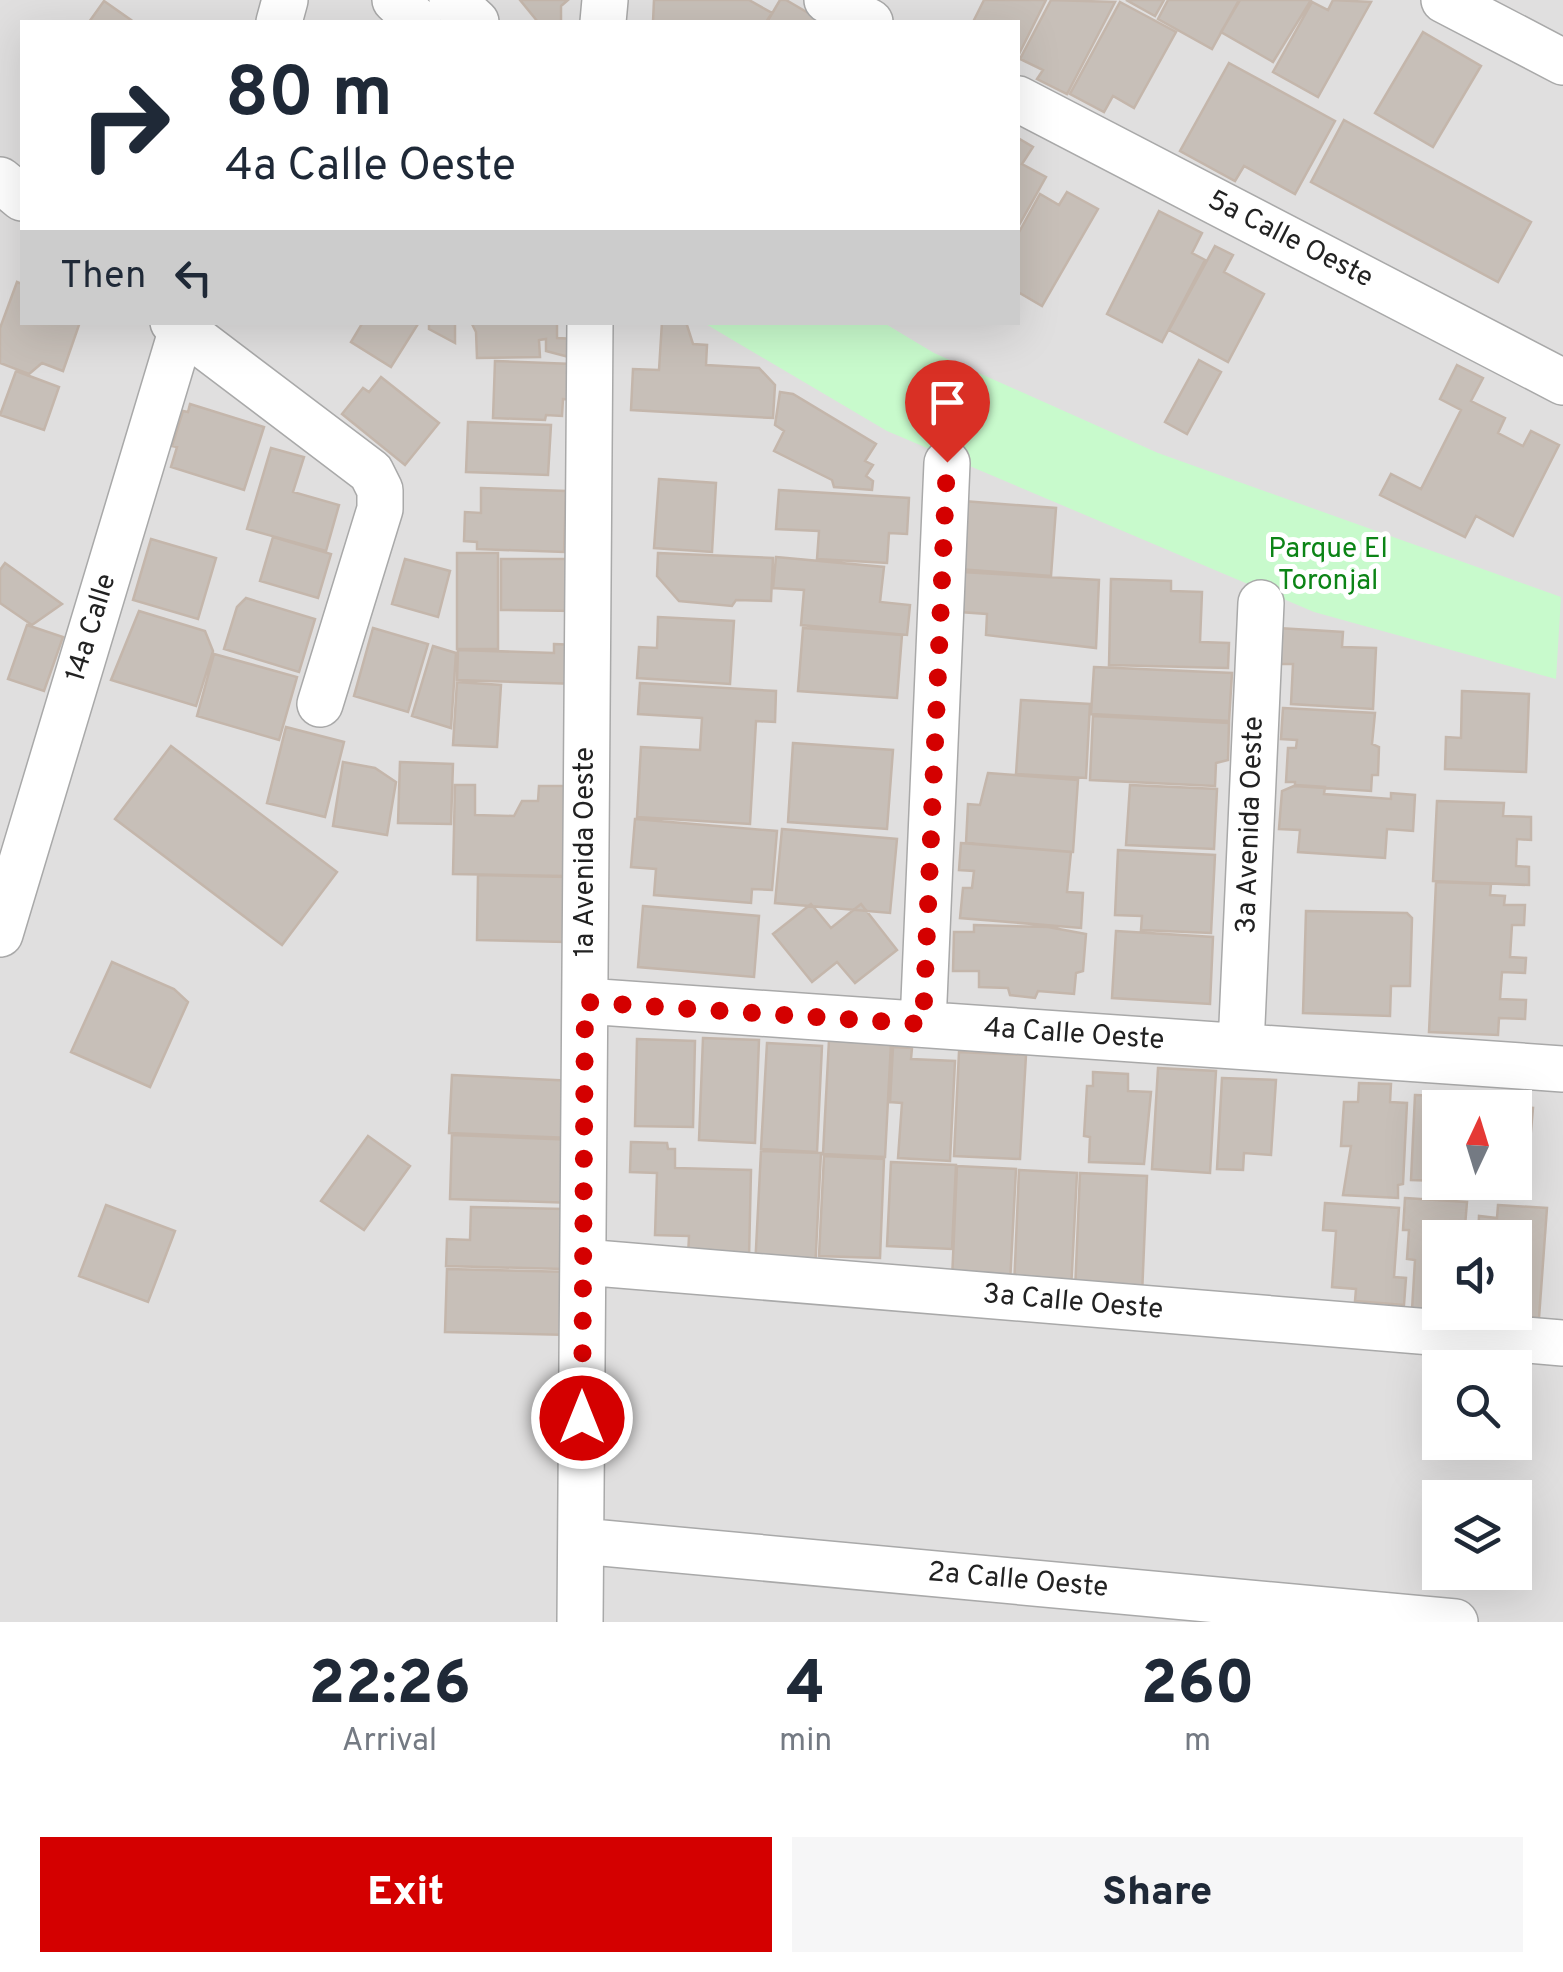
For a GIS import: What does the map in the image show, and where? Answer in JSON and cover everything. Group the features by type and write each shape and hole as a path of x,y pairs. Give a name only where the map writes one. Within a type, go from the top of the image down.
{"street":[{"path":"395,0 416,20"},
{"path":"452,0 474,20"},
{"path":"826,0 866,20"},
{"path":"1444,0 1563,62"},
{"name":"5a Calle Oeste","path":"1020,100 1563,382"},
{"path":"0,180 20,196"},
{"path":"180,325 371,472 380,490 380,510 320,704"},
{"name":"14a Calle","path":"0,934 180,325"},
{"name":"1a Avenida Oeste","path":"580,1622 590,325"},
{"path":"923,1024 947,462"},
{"name":"3a Avenida Oeste","path":"1241,1046 1260,603"},
{"name":"4a Calle Oeste","path":"585,1002 1563,1069"},
{"name":"3a Calle Oeste","path":"583,1262 1563,1343"},
{"name":"2a Calle Oeste","path":"581,1541 1455,1622"}],"shaded area":[{"path":"0,0 1563,0 1563,1622 0,1622"}],"green space":[{"name":"Parque El Toronjal","path":"707,325 887,325 934,353 1158,453 1561,597 1556,679 1314,612 887,431"}],"building":[{"path":"520,0 568,0 561,6 561,20 536,20"},
{"path":"654,0 749,0 772,13 767,20 653,20"},
{"path":"780,0 786,0 820,20 768,20"},
{"path":"984,0 1046,0 1020,52 1020,20 974,20"},
{"path":"1051,0 1115,2 1067,94 1037,79 1043,70 1020,59"},
{"path":"1126,0 1164,0 1155,16"},
{"path":"1168,0 1239,0 1212,49 1158,19"},
{"path":"1240,0 1311,0 1273,62 1221,32"},
{"path":"1333,0 1371,2 1318,97 1273,72 1312,2 1328,10"},
{"path":"104,1 131,20 90,20"},
{"path":"1120,2 1176,32 1134,108 1113,96 1104,112 1070,94"},
{"path":"1423,32 1481,66 1433,147 1375,113"},
{"path":"1229,63 1335,121 1295,194 1244,166 1235,181 1180,151"},
{"path":"1344,120 1531,222 1498,282 1311,182"},
{"path":"1020,139 1033,147 1022,164 1046,177 1020,223"},
{"path":"1067,192 1098,209 1042,306 1020,293 1020,230 1040,194 1059,205"},
{"path":"1159,211 1202,233 1192,253 1205,260 1162,342 1107,314"},
{"path":"1215,246 1233,255 1224,272 1264,294 1228,362 1169,330"},
{"path":"17,282 20,325 79,325 63,371 42,363 29,374 0,363 0,328"},
{"path":"361,325 417,325 391,367 351,342"},
{"path":"429,325 455,325 455,343 429,329"},
{"path":"472,325 557,325 557,338 577,339 576,359 546,351 546,339 539,340 540,357 477,358"},
{"path":"662,325 687,325 693,344 707,345 706,365 759,368 775,385 773,418 631,410 633,369 659,370"},
{"path":"1199,360 1221,372 1187,434 1165,422"},
{"path":"495,361 573,364 587,400 563,399 562,416 546,415 545,420 493,418"},
{"path":"1457,365 1483,378 1471,401 1505,418 1498,433 1523,446 1531,431 1559,445 1513,536 1476,516 1465,537 1380,495 1391,474 1421,489 1461,410 1440,399"},
{"path":"16,371 59,387 44,430 0,415"},
{"path":"381,377 439,423 405,465 342,414 363,388 369,392"},
{"path":"780,392 793,394 876,444 865,461 873,465 866,476 873,481 872,490 834,487 832,480 774,451 784,431 775,425"},
{"path":"190,404 264,427 244,490 171,467 177,447 172,446 183,411 188,412"},
{"path":"468,422 551,425 548,475 466,472"},
{"path":"271,448 304,457 293,492 339,505 326,551 247,529"},
{"path":"659,479 716,483 712,552 654,548"},
{"path":"481,488 566,491 564,552 477,549 477,542 464,541 465,512 481,513"},
{"path":"779,490 909,498 907,534 889,533 887,563 817,559 819,531 776,529"},
{"path":"963,501 1056,508 1051,576 958,569"},
{"path":"273,537 331,554 318,598 260,581"},
{"path":"151,539 216,558 198,619 133,600"},
{"path":"457,553 498,553 498,649 457,649"},
{"path":"658,553 773,558 771,601 736,600 732,606 679,601 657,576"},
{"path":"776,557 884,567 880,602 910,605 907,635 801,625 804,590 773,588"},
{"path":"405,559 450,571 438,617 392,604"},
{"path":"501,559 575,559 575,611 501,610"},
{"path":"5,563 62,604 32,625 0,603 0,570"},
{"path":"962,572 1099,580 1096,648 986,635 987,614 960,612"},
{"path":"1111,579 1171,581 1171,591 1202,592 1200,642 1229,643 1228,668 1109,665"},
{"path":"246,598 315,619 299,672 224,649 237,607"},
{"path":"139,611 205,631 213,651 196,706 111,680"},
{"path":"658,617 734,621 730,684 637,678 639,647 657,648"},
{"path":"27,625 63,637 44,691 8,679"},
{"path":"373,628 428,644 408,712 354,696"},
{"path":"803,628 902,635 897,698 798,691"},
{"path":"1278,628 1343,632 1342,647 1376,648 1373,709 1291,704 1293,664 1276,664"},
{"path":"554,644 578,645 577,684 457,680 458,650 554,653"},
{"path":"433,646 456,653 451,728 412,716"},
{"path":"214,654 297,677 279,740 197,716"},
{"path":"1094,667 1232,673 1229,721 1091,714"},
{"path":"457,682 501,685 497,747 453,745"},
{"path":"640,683 776,691 775,722 756,721 750,824 637,817 641,747 700,750 702,718 638,714"},
{"path":"1462,691 1529,694 1526,772 1445,769 1446,737 1461,738"},
{"path":"1021,700 1090,704 1086,778 1016,774"},
{"path":"1283,708 1375,713 1372,744 1379,747 1378,775 1372,775 1371,791 1295,786 1295,782 1286,782 1288,748 1296,748 1297,740 1281,739"},
{"path":"1093,716 1229,723 1228,760 1216,763 1215,786 1090,780"},
{"path":"286,727 344,742 325,817 267,803"},
{"path":"793,743 893,750 887,829 788,822"},
{"path":"171,746 337,872 282,945 115,819"},
{"path":"343,762 375,768 396,782 387,835 333,826"},
{"path":"400,762 453,764 451,824 398,823"},
{"path":"988,773 1078,780 1073,852 966,843 968,804 980,805"},
{"path":"455,785 475,785 475,815 514,816 522,801 538,801 539,786 568,786 567,876 453,874"},
{"path":"1130,785 1217,789 1214,849 1126,845"},
{"path":"1296,785 1325,787 1324,794 1391,799 1391,793 1415,795 1413,831 1387,829 1385,858 1298,852 1300,830 1279,829 1282,791"},
{"path":"1437,801 1504,803 1503,816 1531,817 1531,840 1517,839 1516,866 1529,867 1529,885 1433,881"},
{"path":"635,819 777,831 772,890 752,889 751,903 654,895 656,869 631,867"},
{"path":"782,829 897,839 890,913 775,903"},
{"path":"961,843 1071,852 1067,892 1083,893 1081,928 960,918 963,888 972,888 974,871 959,870"},
{"path":"1118,850 1215,855 1211,933 1141,930 1142,916 1115,915"},
{"path":"478,875 568,877 566,942 477,940"},
{"path":"1436,882 1491,884 1490,895 1505,896 1504,905 1525,905 1524,925 1512,925 1510,957 1526,958 1525,973 1502,972 1500,999 1526,1000 1525,1019 1499,1018 1498,1035 1429,1032"},
{"path":"811,904 831,928 861,904 897,950 855,983 837,962 812,982 773,934"},
{"path":"643,906 759,916 754,977 638,967"},
{"path":"1306,911 1407,913 1412,918 1410,986 1391,986 1390,1016 1303,1013"},
{"path":"974,925 1048,927 1086,934 1083,971 1076,973 1074,994 1038,991 1035,998 1010,995 1008,988 979,987 979,971 953,971 954,932 974,932"},
{"path":"1116,931 1213,937 1210,1004 1112,998"},
{"path":"112,962 174,989 188,1002 150,1087 71,1052"},
{"path":"703,1038 759,1040 755,1143 699,1140"},
{"path":"637,1039 695,1041 693,1127 635,1126"},
{"path":"829,1040 891,1043 885,1157 823,1154"},
{"path":"767,1043 822,1046 817,1152 761,1149"},
{"path":"893,1047 912,1048 911,1059 955,1061 950,1161 898,1158 902,1103 890,1102"},
{"path":"959,1052 1026,1055 1020,1159 954,1156"},
{"path":"1158,1068 1216,1071 1210,1173 1152,1169"},
{"path":"1093,1072 1128,1074 1128,1091 1151,1092 1144,1164 1089,1162 1090,1137 1084,1136 1087,1086 1093,1086"},
{"path":"452,1075 575,1081 572,1138 449,1133"},
{"path":"1222,1078 1276,1080 1271,1155 1244,1153 1243,1170 1217,1169"},
{"path":"1359,1083 1391,1084 1390,1102 1407,1103 1403,1184 1398,1185 1398,1198 1343,1195 1351,1146 1341,1146 1344,1102 1358,1102"},
{"path":"1415,1095 1422,1095 1422,1180 1411,1180"},
{"path":"452,1135 577,1140 575,1203 450,1199"},
{"path":"368,1136 410,1166 364,1230 321,1201"},
{"path":"631,1142 667,1143 668,1149 675,1149 675,1168 751,1170 749,1259 688,1257 689,1236 655,1235 657,1173 630,1172"},
{"path":"761,1151 821,1153 815,1271 755,1268"},
{"path":"824,1156 884,1159 880,1258 819,1256"},
{"path":"891,1162 956,1165 952,1249 887,1246"},
{"path":"957,1166 1016,1169 1010,1283 952,1280"},
{"path":"1019,1170 1077,1173 1071,1290 1014,1288"},
{"path":"1080,1173 1147,1176 1142,1295 1075,1292"},
{"path":"1405,1198 1467,1202 1466,1220 1422,1220 1422,1311 1412,1310 1415,1260 1407,1259 1409,1230 1403,1230"},
{"path":"1325,1203 1399,1208 1394,1277 1406,1278 1404,1305 1355,1301 1356,1289 1332,1287 1336,1231 1323,1230"},
{"path":"106,1205 175,1231 148,1302 79,1276"},
{"path":"1498,1205 1547,1208 1539,1318 1532,1317 1532,1220 1479,1220 1479,1216 1497,1218"},
{"path":"471,1207 564,1209 563,1269 446,1266 447,1239 470,1240"},
{"path":"447,1269 572,1272 570,1335 445,1332"}],"route":[{"path":"582,1418 585,1002 923,1024 947,462"}]}
